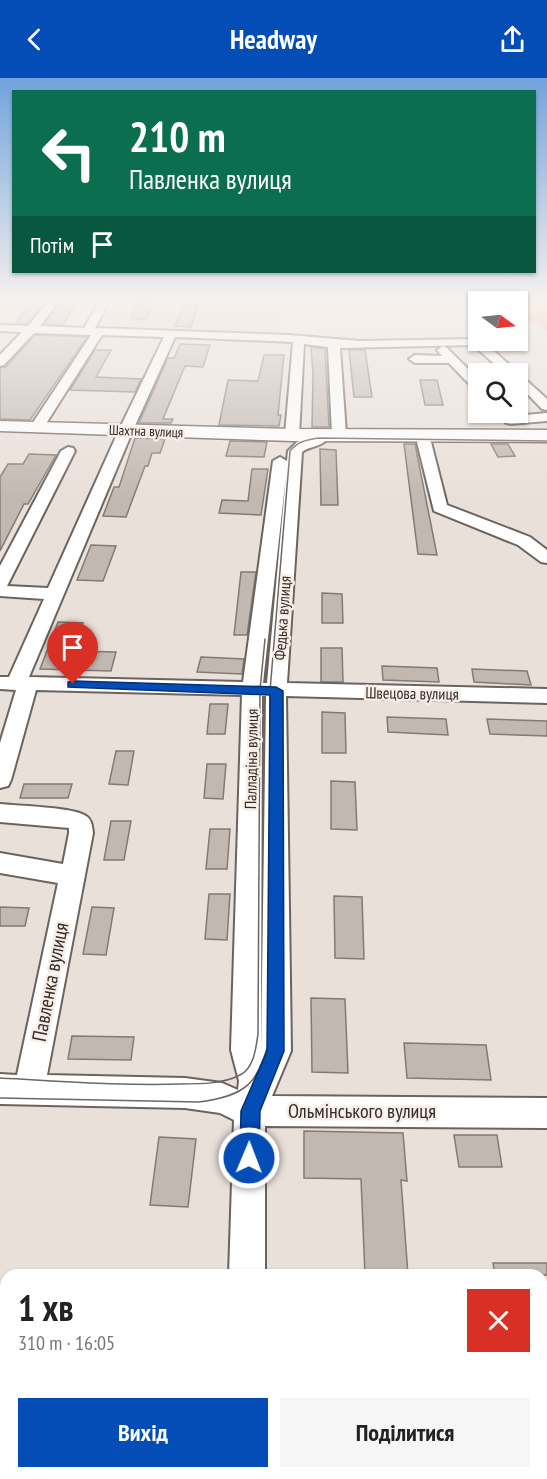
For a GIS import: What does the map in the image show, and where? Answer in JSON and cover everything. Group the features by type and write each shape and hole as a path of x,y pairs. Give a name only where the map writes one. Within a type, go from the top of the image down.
{"main road":[{"name":"Шахтна вулиця","path":"0,426 313,438 547,443"},
{"name":"Шахтна вулиця","path":"313,438 547,436"}],"street":[{"path":"37,427 75,367"},
{"path":"0,780 15,683 155,367"},
{"name":"Палладіна вулиця","path":"250,1111 254,1081 246,1050 252,690 281,451 284,440 313,438 302,367"},
{"path":"313,438 338,367"},
{"path":"528,388 547,406"},
{"path":"528,419 547,417"},
{"name":"Федька вулиця","path":"247,1269 250,1111 276,1051 276,691 295,451 313,438"},
{"path":"424,441 440,508 524,541 547,558"},
{"path":"0,584 68,451"},
{"path":"0,591 56,594"},
{"path":"15,683 276,691"},
{"name":"Швецова вулиця","path":"276,691 547,696"},
{"name":"Павленка вулиця","path":"0,813 74,820 81,824 72,874 15,1089"},
{"path":"0,863 72,874"},
{"name":"Ольмінського вулиця","path":"15,1089 185,1093 222,1098 250,1111 547,1113"}],"building":[{"path":"66,367 30,420 0,419 0,368"},
{"path":"84,367 101,367 96,377 141,379 135,392 70,390"},
{"path":"164,367 184,367 163,419 173,419 171,423 139,423"},
{"path":"261,367 283,367 279,426 219,425 228,380 258,381"},
{"path":"313,367 326,367 329,427 312,427"},
{"path":"351,367 368,367 372,397 354,397"},
{"path":"420,380 437,380 443,405 425,405"},
{"path":"135,438 165,439 160,453 152,453 148,466 145,466 126,517 103,516 114,487 119,487"},
{"path":"230,441 267,442 264,457 226,456"},
{"path":"404,444 415,444 437,555 418,554"},
{"path":"491,444 508,444 515,456 498,457"},
{"path":"320,449 336,450 338,505 321,505"},
{"path":"29,454 56,455 28,504 24,504 0,551 0,477 8,464 23,464"},
{"path":"252,469 268,469 261,515 219,513 222,500 248,501"},
{"path":"91,545 116,546 103,581 77,580"},
{"path":"241,572 256,572 247,635 234,635"},
{"path":"322,593 342,594 343,623 322,623"},
{"path":"58,622 83,623 73,651 116,652 111,671 40,669"},
{"path":"321,648 342,648 343,682 321,682"},
{"path":"201,657 244,659 242,674 197,672"},
{"path":"382,666 437,668 439,682 383,680"},
{"path":"472,669 527,671 531,685 474,682"},
{"path":"210,704 228,704 225,734 207,734"},
{"path":"322,712 345,713 346,753 322,753"},
{"path":"387,717 446,719 448,735 388,732"},
{"path":"487,719 547,721 547,736 490,734"},
{"path":"116,751 134,751 128,785 109,784"},
{"path":"207,764 226,764 223,799 204,798"},
{"path":"331,781 355,782 357,830 331,829"},
{"path":"24,784 72,784 68,798 20,798"},
{"path":"111,821 131,821 124,860 104,860"},
{"path":"210,829 230,829 227,869 206,869"},
{"path":"209,894 230,894 227,940 205,939"},
{"path":"334,896 362,897 364,959 335,958"},
{"path":"0,907 29,908 25,926 0,926"},
{"path":"92,907 114,908 106,955 83,954"},
{"path":"311,998 345,999 348,1073 312,1072"},
{"path":"72,1036 134,1037 131,1060 68,1059"},
{"path":"404,1043 486,1045 491,1080 407,1078"},
{"path":"304,1131 403,1133 407,1181 401,1180 408,1269 365,1269 361,1179 304,1178"},
{"path":"454,1135 497,1135 502,1167 459,1167"},
{"path":"159,1137 196,1139 188,1207 150,1205"},
{"path":"493,1263 547,1263 547,1269 494,1269"}],"tram line":[{"path":"0,1098 199,1102 229,1096 239,1091 256,1076 261,1065 270,1036 270,691 290,451 300,443 319,438 547,441"},
{"path":"0,1078 113,1084 196,1084 226,1080 240,1075 248,1068 254,1057 258,1034 260,690 265,639"}],"route":[{"path":"73,684 276,691 276,1051 250,1111 249,1158"}]}
